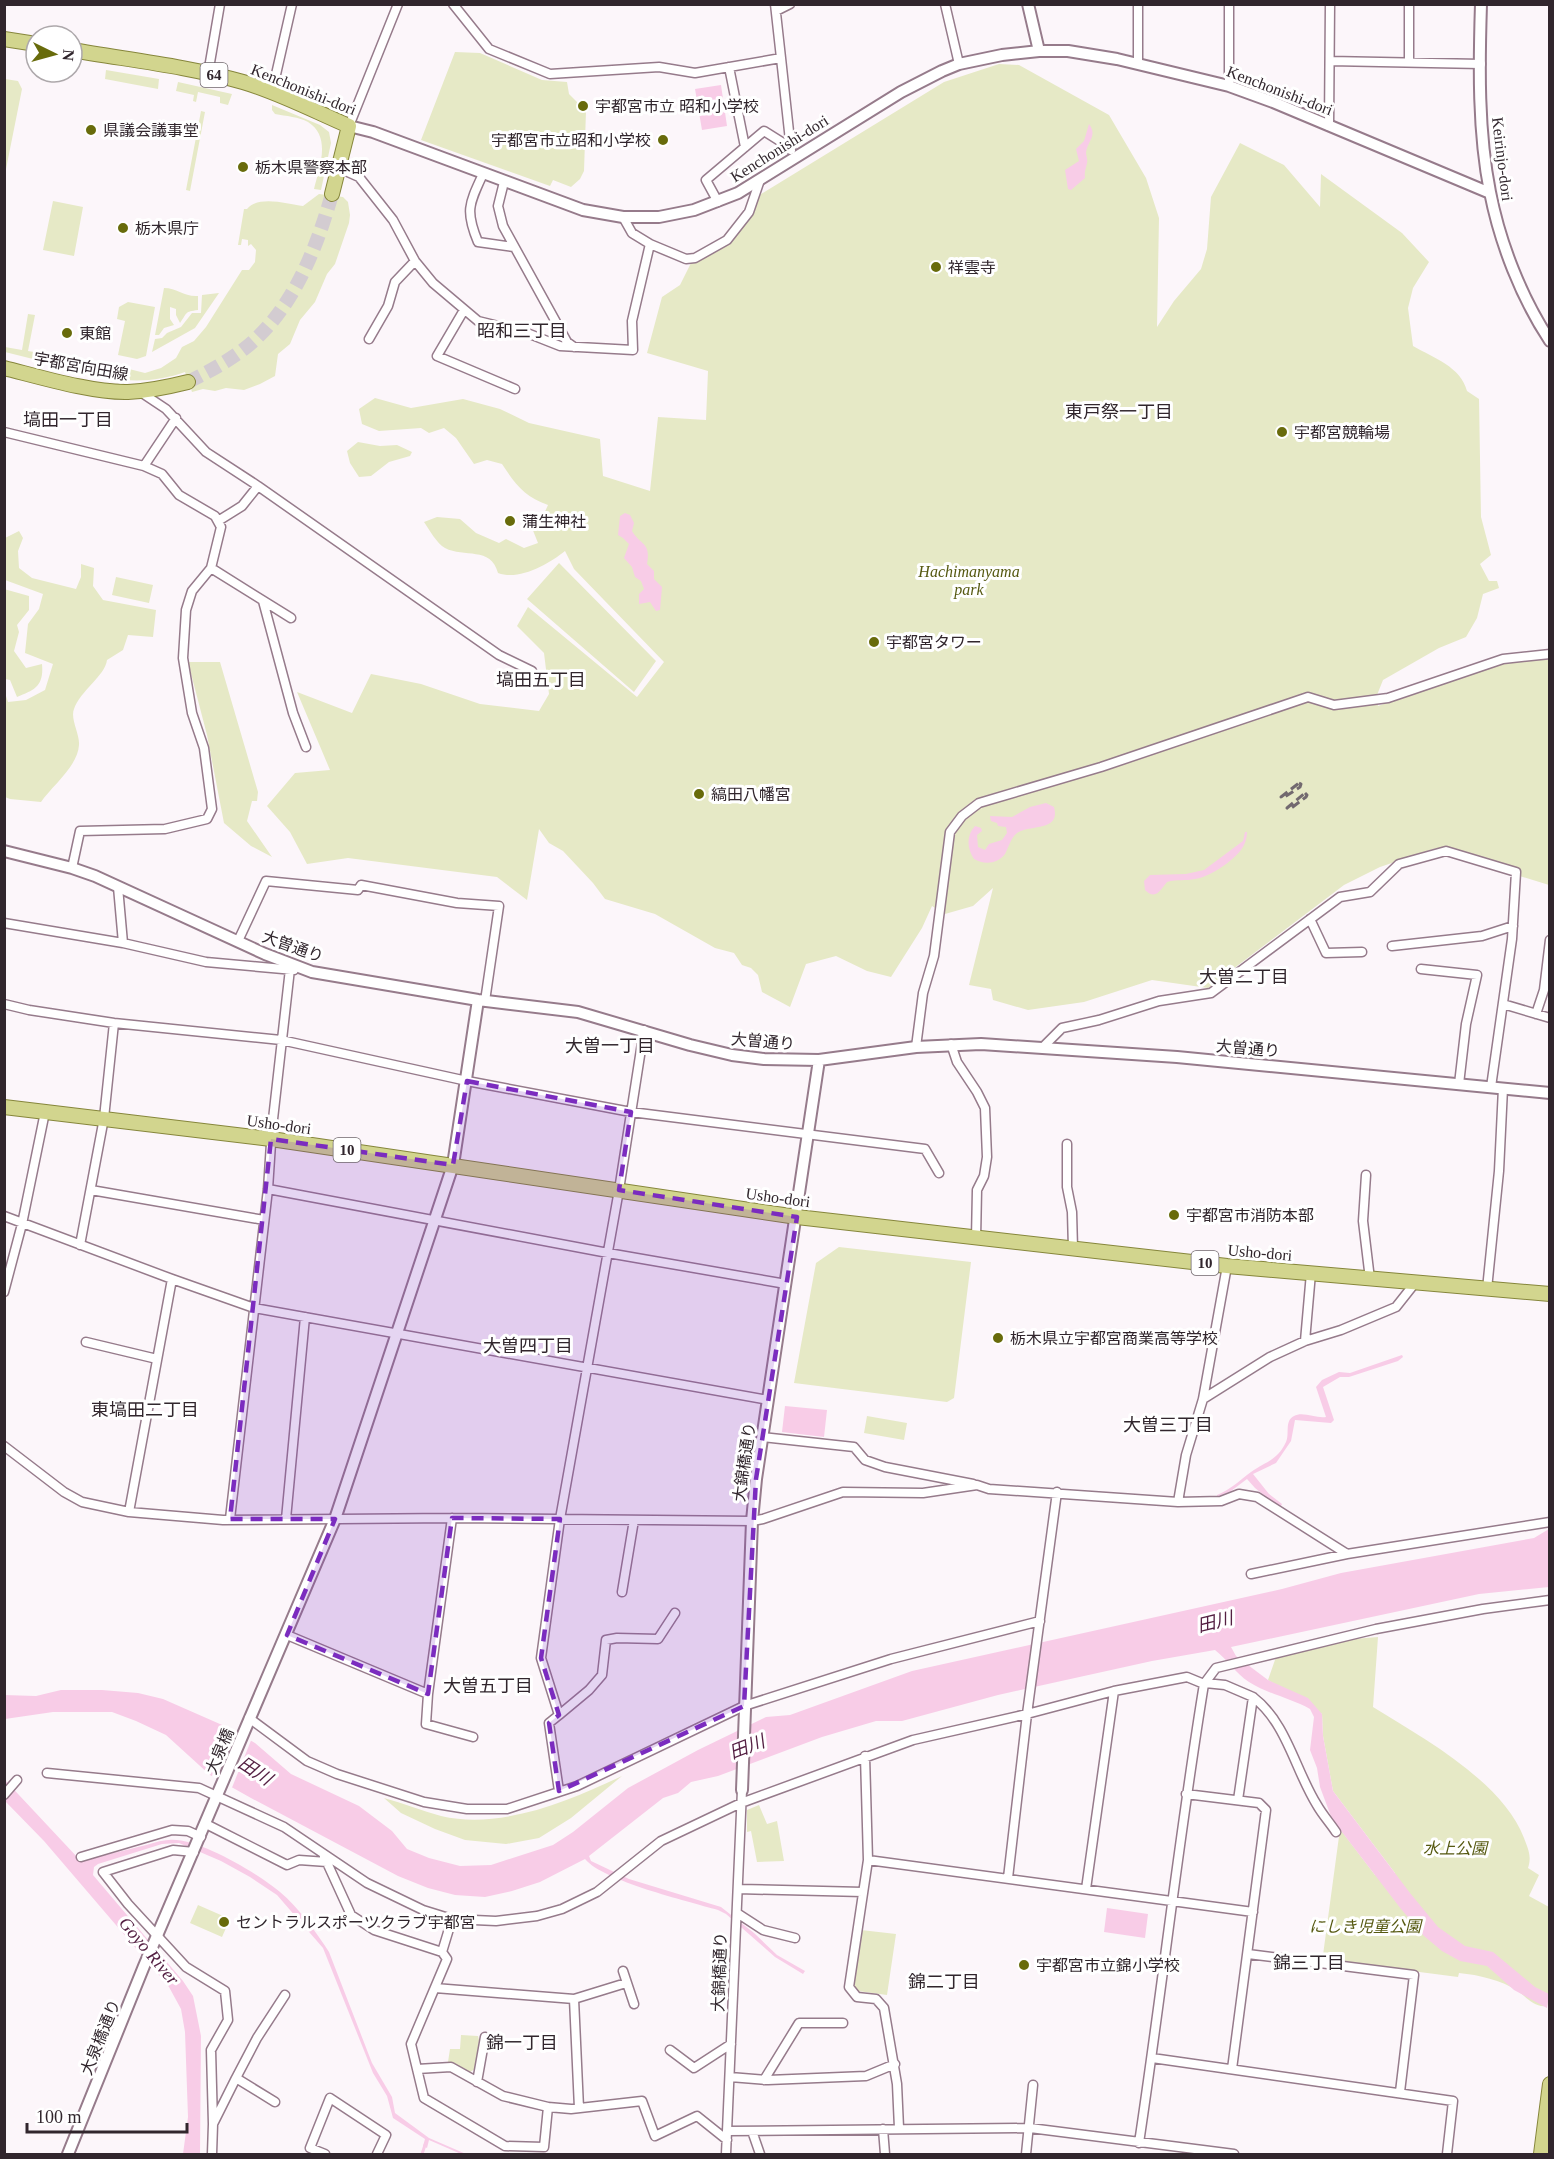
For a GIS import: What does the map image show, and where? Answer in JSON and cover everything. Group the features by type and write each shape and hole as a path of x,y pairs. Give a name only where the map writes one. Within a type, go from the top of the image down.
{"main road":[{"path":"4,39 24,42"},
{"name":"Kenchonishi-dori","path":"84,52 243,82 272,92 349,126"},
{"path":"332,194 349,126"},
{"name":"宇都宮向田線","path":"4,368 99,389 138,391 188,382"},
{"name":"Usho-dori","path":"4,1107 271,1139 796,1217 976,1239 1227,1266 1550,1294"},
{"path":"1541,2154 1550,2084"}],"street":[{"path":"208,74 220,4"},
{"path":"272,92 292,4"},
{"path":"349,126 398,4"},
{"path":"453,4 489,49 550,74 659,67 695,73 781,58"},
{"path":"790,4 776,8 792,154"},
{"path":"945,4 959,64"},
{"path":"1028,4 1039,51"},
{"path":"1138,4 1138,63"},
{"path":"1229,4 1229,86"},
{"path":"1329,126 1330,4"},
{"path":"1409,4 1409,62"},
{"name":"Keirinjo-dori","path":"1481,4 1483,126 1490,193 1508,254 1530,308 1550,341"},
{"name":"Kenchonishi-dori","path":"349,126 373,132 574,207 623,217 670,216 718,202 760,180 792,154 901,92 959,64 1002,55 1039,51 1083,52 1229,86 1273,102 1490,193"},
{"path":"1330,61 1481,64"},
{"path":"729,67 745,147"},
{"path":"718,202 706,180 764,131 792,154"},
{"path":"339,168 359,177 393,220 415,261 433,283 464,310 478,321 527,333 560,346 633,350 632,321 650,244"},
{"path":"483,174 470,205 470,222 478,242 514,247"},
{"path":"623,217 632,233 650,244 686,259 695,258 727,240 748,212 760,180"},
{"path":"504,182 498,206 503,226 567,342 574,347"},
{"path":"369,339 388,306 395,282 415,261"},
{"path":"464,310 437,356 515,389"},
{"path":"138,391 166,409 206,452 499,655 532,671"},
{"path":"144,466 176,418"},
{"path":"4,432 144,466 162,474 179,495 215,516 221,527 211,568 192,591 186,610 183,658 192,713 204,748 212,809 207,819 165,829 80,831 72,868"},
{"path":"218,521 242,506 258,486"},
{"path":"211,568 291,618"},
{"path":"263,601 293,713 306,747"},
{"path":"916,1047 922,993 934,956 950,832 962,816 979,803 1101,767 1308,697 1334,705 1388,698 1503,659 1550,654"},
{"name":"大曽通り","path":"4,850 72,868 312,972 482,1000 578,1012 732,1055 764,1059 819,1059 916,1047 981,1044 1177,1057 1550,1093"},
{"path":"1042,1048 1062,1028 1099,1020 1159,1001 1211,993 1340,897 1370,892 1399,864 1446,851 1516,872 1513,926 1491,1087"},
{"path":"238,941 266,881 358,890 361,885 457,903 499,906 482,1000"},
{"path":"118,887 123,943"},
{"path":"1310,919 1326,953 1362,952"},
{"path":"4,923 123,943 206,962 312,972"},
{"path":"1392,946 1482,936 1513,926"},
{"path":"1536,1014 1544,990 1550,940"},
{"path":"230,1519 268,1189 271,1139 290,969"},
{"path":"1421,969 1477,975 1466,1024 1459,1084"},
{"name":"大泉橋","path":"218,1793 335,1519 399,1333 453,1165 482,1000"},
{"path":"4,1004 114,1023 281,1040 467,1081 631,1112 925,1149 939,1173"},
{"path":"1503,1004 1550,1018"},
{"path":"80,1245 104,1118 114,1023"},
{"path":"559,1715 541,1658 560,1519 619,1190 644,1030"},
{"path":"951,1044 957,1062 978,1092 985,1108 987,1157 984,1176 977,1190 976,1239"},
{"name":"大錦橋通り","path":"726,2154 752,1521 762,1437 819,1059"},
{"path":"1487,1289 1499,1171 1503,1088"},
{"path":"4,1292 22,1224 45,1112"},
{"path":"1067,1144 1067,1187 1072,1212 1073,1249"},
{"path":"1366,1175 1363,1221 1370,1279"},
{"path":"268,1189 786,1284"},
{"path":"91,1190 264,1220"},
{"path":"4,1216 172,1280 254,1308 768,1400"},
{"path":"1178,1502 1186,1455 1203,1399 1227,1266"},
{"path":"1305,1341 1311,1274"},
{"path":"129,1512 172,1280"},
{"path":"1203,1399 1270,1357 1305,1341 1341,1330 1396,1307 1415,1283"},
{"path":"286,1519 304,1317"},
{"path":"86,1342 157,1359"},
{"path":"762,1437 854,1447 865,1460 885,1467 989,1489 1178,1502 1221,1501 1239,1494 1257,1497 1347,1554"},
{"path":"4,1446 82,1502 129,1512 230,1519 452,1518 752,1521 763,1520 843,1492 923,1493 977,1485"},
{"path":"1008,1878 1057,1492"},
{"path":"452,1518 426,1724 473,1737"},
{"path":"622,1592 634,1520"},
{"path":"1251,1574 1347,1554 1550,1522"},
{"path":"1139,2143 1186,1794 1204,1683 1216,1668 1376,1629 1483,1609 1550,1600"},
{"path":"559,1791 549,1723 589,1690 602,1675 606,1640 658,1639 675,1613"},
{"path":"248,1720 307,1761 337,1774 424,1802 467,1809 507,1809 577,1786 744,1710 891,1659 1040,1621"},
{"path":"286,1635 428,1694"},
{"path":"47,1773 200,1788 218,1793 284,1827 325,1859 423,1910 452,1919 496,1921 537,1916 562,1909 597,1892 661,1841 741,1803 865,1756 913,1740 1028,1710 1187,1677 1204,1683 1225,1685 1252,1697 1266,1707 1295,1758 1316,1804 1336,1832"},
{"path":"1086,1889 1114,1691"},
{"path":"1238,1800 1252,1697"},
{"path":"865,1756 868,1860 849,1987 857,1997 876,1999 884,2008 895,2064 899,2128"},
{"path":"4,1795 17,1780"},
{"path":"158,1936 218,1793"},
{"path":"1186,1794 1259,1803 1266,1810 1232,2069"},
{"path":"206,1824 287,1865 299,1860 325,1859"},
{"path":"81,1857 172,1830 188,1831 201,1837"},
{"path":"194,1852 173,1850 103,1872 128,1905 186,1967 225,1991 228,2020 211,2050 212,2154"},
{"path":"325,1859 351,1915 374,1929 442,1952 447,1959 411,2044 424,2098 505,2146 544,2147 548,2107"},
{"path":"868,1860 1253,1912"},
{"path":"738,1889 863,1892"},
{"path":"736,1913 763,1930 795,1938"},
{"path":"442,1952 452,1919"},
{"name":"大泉橋通り","path":"68,2154 158,1936"},
{"path":"1248,1954 1413,1975 1400,2092"},
{"path":"623,1971 634,2004"},
{"path":"435,1988 573,1999 626,1983"},
{"path":"213,2124 256,2038 285,1995"},
{"path":"573,1999 579,2108"},
{"path":"764,2080 799,2023 843,2023"},
{"path":"477,2082 485,2037"},
{"path":"670,2050 694,2068 731,2044"},
{"path":"1152,2058 1453,2101 1446,2154"},
{"path":"730,2077 764,2080 866,2076 895,2064"},
{"path":"417,2069 451,2067 503,2096 548,2107 579,2108 642,2101 655,2136 697,2116 727,2136 752,2131 1030,2128 1234,2154"},
{"path":"236,2078 275,2102"},
{"path":"1026,2154 1033,2085"},
{"path":"325,2154 310,2148 330,2098 386,2136 377,2154"},
{"path":"883,2128 885,2154"},
{"path":"752,2131 760,2154"}],"highlighted area":[{"path":"467,1081 631,1112 619,1190 797,1217 756,1479 744,1706 559,1791 549,1723 559,1715 541,1658 560,1519 452,1518 428,1694 287,1635 335,1519 230,1519 271,1139 453,1165"}],"green space":[{"path":"455,52 480,53 542,80 567,82 569,94 586,111 584,171 580,179 571,187 553,180 550,186 421,140"},
{"name":"Hachimanyama park","path":"999,64 1019,65 1109,115 1146,178 1159,218 1157,327 1174,301 1201,269 1207,249 1211,197 1240,143 1284,165 1320,207 1321,174 1402,233 1429,262 1413,288 1408,308 1413,346 1453,369 1467,391 1479,399 1481,517 1491,555 1480,564 1489,581 1497,581 1499,588 1483,594 1477,618 1466,637 1439,648 1383,680 1377,695 1378,706 1501,663 1549,659 1549,885 1468,860 1438,848 1433,849 1380,867 1344,885 1208,988 1152,980 1084,1002 1028,1010 993,1000 991,989 969,985 993,888 973,906 945,914 932,906 922,928 891,977 867,971 836,956 806,964 790,1007 762,992 758,975 751,968 742,965 734,953 715,948 655,914 605,899 563,851 549,843 539,829 527,900 497,877 348,858 307,864 290,832 267,806 295,773 330,770 297,692 352,713 371,674 421,684 480,704 539,711 549,694 544,653 517,626 528,607 637,697 664,662 574,569 565,551 533,570 506,575 498,573 489,559 483,556 452,551 442,546 424,522 437,517 460,519 476,533 499,543 506,539 524,548 538,543 530,523 543,516 548,505 521,489 502,464 487,460 474,464 456,438 444,428 429,433 421,428 379,431 362,424 359,409 375,398 411,408 463,399 500,409 529,423 600,439 603,476 650,491 658,417 706,420 708,371 647,353 662,297 680,285 693,259 730,242 749,217 761,194 944,82"},
{"path":"106,70 159,79 158,89 105,79"},
{"path":"5,79 18,81 22,89 5,174"},
{"path":"178,82 232,94 228,105 220,103 220,97 198,92 196,102 193,101 194,95 176,91"},
{"path":"272,105 320,125 329,132 331,143 321,190 314,189 321,163 320,136 308,122 275,114"},
{"path":"201,111 205,112 190,191 186,190"},
{"path":"319,194 343,197 348,202 349,223 335,264 327,274 315,302 300,320 290,344 278,354 275,376 244,390 226,388 192,392 185,372 146,380 106,377 108,368 113,365 145,373 161,368 176,358 182,347 194,341 206,327 242,270 249,270 255,262 256,250 251,244 248,246 248,240 242,239 241,245 238,245 244,209 266,201 303,206"},
{"path":"53,201 83,207 74,256 43,250"},
{"path":"164,288 198,296 198,310 187,313 180,323 176,309 170,307 170,319 174,325 164,328 159,335 155,335"},
{"path":"219,293 195,328 152,352 155,339 162,338 167,333 181,327 192,313 201,313 202,295"},
{"path":"128,302 155,307 146,356 137,359 118,355 125,321 117,319 119,307"},
{"path":"28,314 35,315 28,351 40,353 39,358 87,367 86,369 65,367 5,352 5,347 22,350"},
{"path":"358,442 380,446 397,445 412,452 410,456 389,462 371,476 359,477 350,463 347,451"},
{"path":"19,531 23,538 18,551 19,568 32,578 76,589 81,577 81,564 94,568 93,586 103,600 156,610 153,637 128,635 123,650 107,660 102,672 77,702 73,713 79,741 78,753 69,768 41,802 5,797 5,693 8,702 26,700 45,690 53,664 25,653 28,624 39,609 43,594 5,580 5,538"},
{"path":"559,563 656,661 634,692 527,599"},
{"path":"116,577 153,585 149,603 112,595"},
{"path":"4,589 29,596 29,610 17,625 19,632 14,651 26,668 42,664 40,682 37,686 17,697 10,680 5,679"},
{"path":"188,662 220,662 258,792 257,801 252,801 247,821 272,857 251,846 224,823 207,735"},
{"path":"839,1247 971,1262 954,1398 947,1402 794,1383 816,1263"},
{"path":"867,1416 907,1423 904,1440 864,1433"},
{"name":"水上公園","path":"1378,1637 1373,1707 1437,1747 1480,1780 1513,1817 1524,1838 1530,1856 1528,1868 1539,1875 1529,1896 1549,1907 1550,1987 1547,2006 1535,2004 1511,1987 1482,1977 1459,1973 1458,1977 1327,1960 1323,1955 1340,1829 1375,1875 1395,1873 1333,1791 1323,1736 1322,1714 1268,1680 1276,1657 1354,1639"},
{"path":"622,1776 571,1818 539,1838 506,1844 465,1840 435,1829 401,1813 384,1798 441,1816 487,1819 534,1811 580,1795"},
{"path":"759,1805 767,1824 777,1821 784,1861 757,1862 751,1831 747,1832 747,1810"},
{"path":"198,1905 230,1919 222,1937 190,1923"},
{"path":"861,1930 896,1934 887,1995 858,1991 852,1987"},
{"path":"461,2035 478,2036 479,2040 475,2069 470,2072 448,2062 450,2049 460,2049"}],"water":[{"path":"721,85 727,126 702,130 695,89"},
{"path":"1089,124 1092,135 1086,153 1085,178 1071,190 1068,189 1065,170 1079,161 1076,149 1084,141"},
{"path":"625,513 630,515 634,523 632,531 648,552 647,564 654,571 654,579 662,587 660,610 656,611 650,602 639,604 639,594 644,589 641,581 635,577 632,567 624,558 629,544 618,535 620,516"},
{"path":"1046,803 1054,807 1055,815 1049,824 1017,833 1005,854 995,862 986,863 974,859 969,842 970,834 975,826 981,828 982,831 977,835 978,847 985,850 989,844 1002,840 1007,833 1006,827 998,826 997,823 991,821 990,816 1012,817 1030,807"},
{"path":"1245,832 1247,832 1246,838 1241,850 1215,871 1201,878 1167,882 1155,894 1145,890 1144,881 1150,875 1186,874 1204,870 1243,841"},
{"path":"1402,1355 1403,1357 1398,1361 1349,1377 1340,1377 1323,1387 1334,1420 1331,1423 1295,1420 1291,1441 1276,1463 1253,1474 1269,1494 1282,1504 1280,1508 1247,1479 1231,1491 1217,1497 1279,1453 1286,1442 1291,1418 1302,1414 1326,1417 1316,1387 1322,1380 1339,1372 1350,1373"},
{"path":"785,1406 827,1410 824,1437 782,1432"},
{"name":"田川","path":"1549,1529 1549,1587 1479,1594 1231,1647 1236,1656 1268,1680 1308,1698 1322,1714 1323,1736 1333,1791 1438,1927 1465,1946 1493,1952 1535,1987 1549,1994 1547,2008 1514,1990 1487,1966 1460,1961 1442,1951 1424,1936 1332,1819 1310,1750 1314,1717 1310,1709 1249,1682 1215,1650 1152,1661 998,1695 902,1721 876,1721 822,1737 718,1776 691,1782 678,1793 663,1798 589,1856 591,1861 629,1879 721,1907 777,1955 805,1971 803,1974 775,1957 726,1914 609,1875 585,1859 540,1882 512,1891 485,1897 455,1895 428,1888 398,1876 251,1798 210,1775 166,1735 136,1721 112,1712 53,1712 5,1719 4,1695 36,1696 61,1690 102,1690 138,1693 163,1699 229,1728 255,1743 291,1774 359,1806 392,1831 407,1849 429,1858 460,1866 491,1865 553,1845 628,1788 766,1717 790,1715 912,1671 1282,1589 1341,1573 1534,1538"},
{"name":"Goyo River","path":"4,1779 78,1858 89,1859 169,1840 181,1841 195,1844 227,1858 280,1892 307,1920 329,1952 372,2063 392,2097 395,2113 429,2138 466,2154 429,2140 427,2148 423,2146 425,2139 393,2118 387,2096 373,2073 323,1948 277,1895 221,1861 179,1843 162,1844 98,1864 94,1867 93,1875 183,1981 193,1996 201,2036 200,2154 183,2154 188,2117 185,2032 181,2009 169,1987 44,1841 5,1801"},
{"path":"1107,1908 1148,1914 1145,1938 1104,1932"}],"pier":[{"path":"233,1726 252,1738 231,1790 211,1778"}],"waterway":[{"path":"422,2154 425,2145"}],"tunnel":[{"path":"188,382 217,367 244,349 276,317 300,279 310,258 332,194"}],"railway":[{"path":"1299,783 1300,787 1283,798 1281,797 1299,783"},
{"path":"1305,793 1306,797 1290,809 1287,808 1305,793"}],"place":[{"name":"宇都宮市立 昭和小学校","path":"583,106"},
{"name":"県議会議事堂","path":"91,130"},
{"name":"宇都宮市立昭和小学校","path":"663,140"},
{"name":"栃木県警察本部","path":"243,167"},
{"name":"栃木県庁","path":"123,228"},
{"name":"祥雲寺","path":"936,267"},
{"name":"東館","path":"67,333"},
{"name":"宇都宮競輪場","path":"1282,432"},
{"name":"蒲生神社","path":"510,521"},
{"name":"宇都宮タワー","path":"874,642"},
{"name":"縞田八幡宮","path":"699,794"},
{"name":"宇都宮市消防本部","path":"1174,1215"},
{"name":"栃木県立宇都宮商業高等学校","path":"998,1338"},
{"name":"セントラルスポーツクラブ宇都宮","path":"224,1922"},
{"name":"宇都宮市立錦小学校","path":"1024,1965"}],"district":[{"name":"昭和三丁目","path":"522,331"},
{"name":"東戸祭一丁目","path":"1119,412"},
{"name":"塙田一丁目","path":"68,420"},
{"name":"塙田五丁目","path":"541,680"},
{"name":"大曽二丁目","path":"1244,977"},
{"name":"大曽一丁目","path":"610,1046"},
{"name":"大曽四丁目","path":"528,1346"},
{"name":"東塙田二丁目","path":"145,1410"},
{"name":"大曽三丁目","path":"1168,1425"},
{"name":"大曽五丁目","path":"488,1686"},
{"name":"錦三丁目","path":"1309,1963"},
{"name":"錦二丁目","path":"944,1982"},
{"name":"錦一丁目","path":"522,2043"}],"park label":[{"name":"にしき児童公園","path":"1365,1926"}]}
